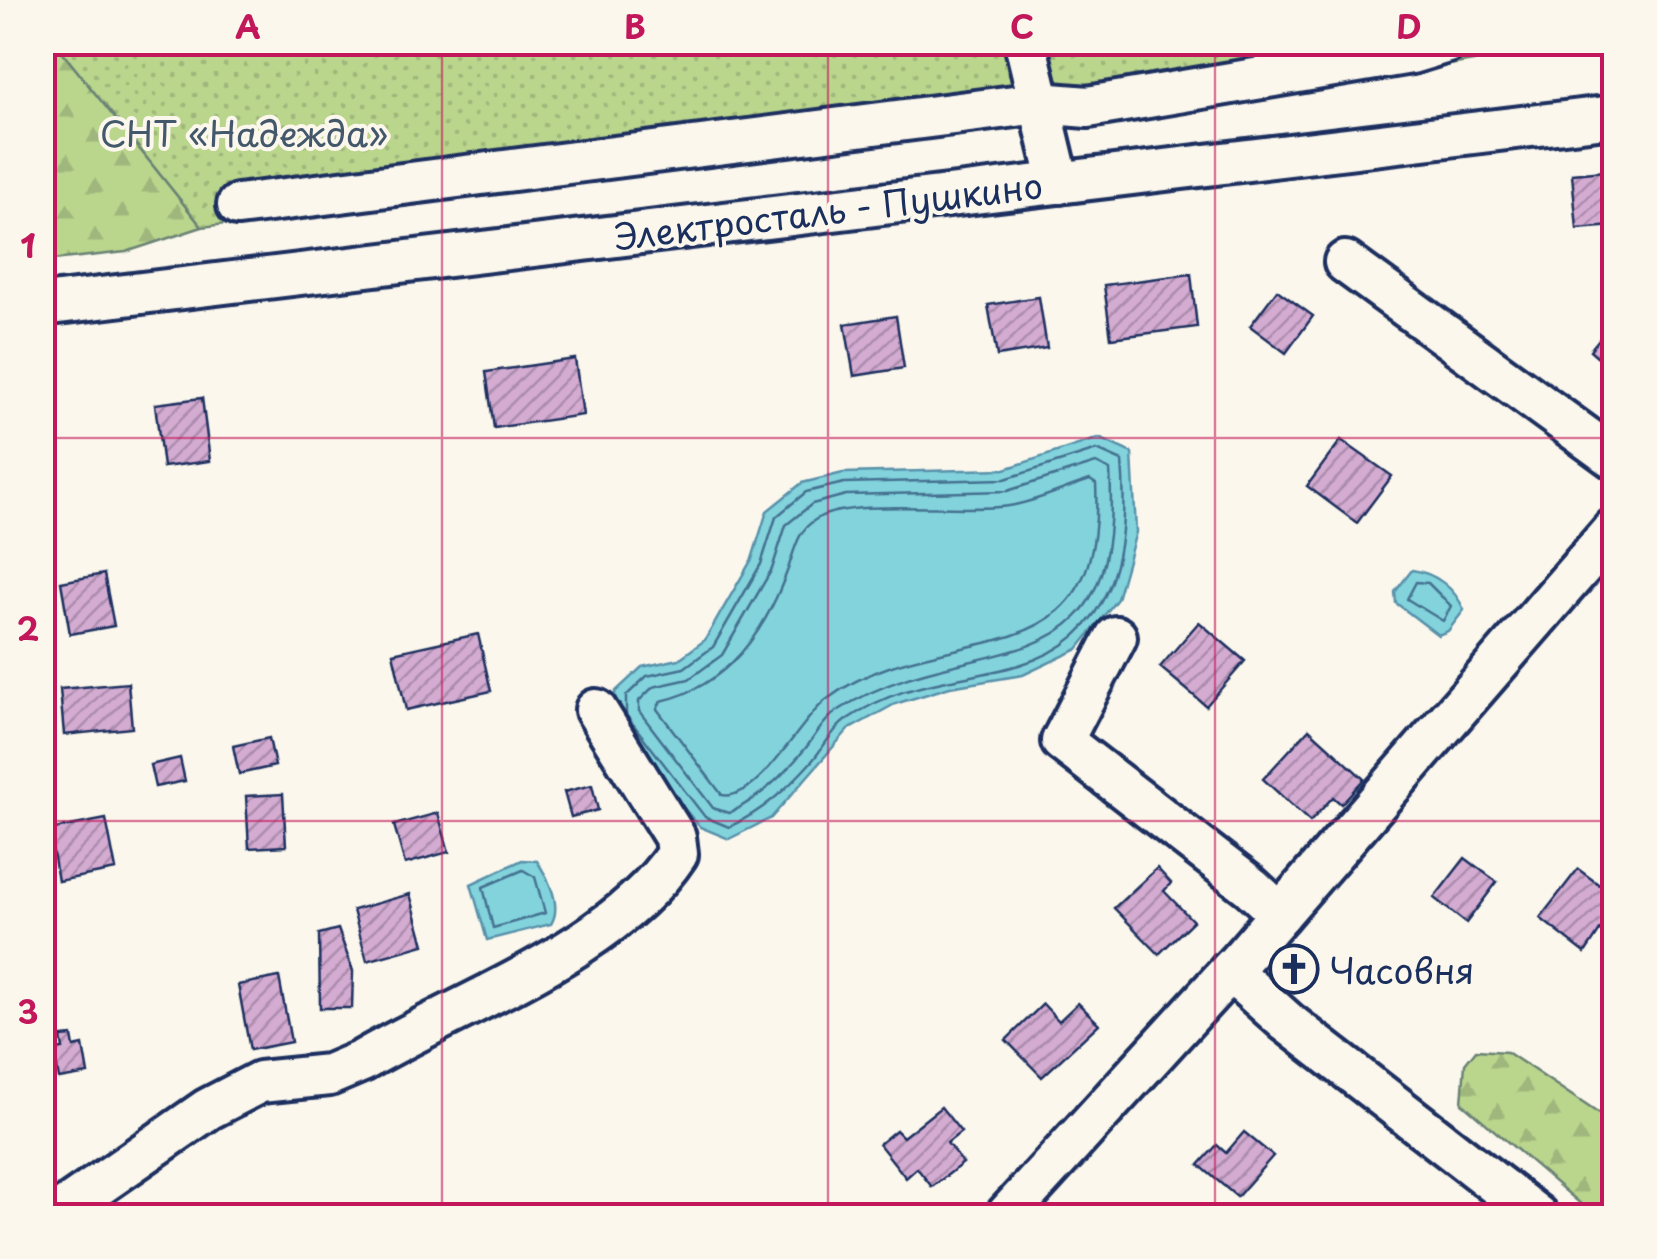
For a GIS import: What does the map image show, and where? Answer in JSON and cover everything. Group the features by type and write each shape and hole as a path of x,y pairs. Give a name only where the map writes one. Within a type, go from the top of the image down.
{"street":[{"path":"1024,42 1058,183"},
{"path":"238,204 1039,103 1088,107 1410,53 1447,42"},
{"name":"Электросталь - Пушкино","path":"42,305 1614,116"},
{"path":"1345,262 1614,458"},
{"path":"1006,1216 1230,971 1614,529"},
{"path":"1116,637 1062,741 1251,887 1280,914"},
{"path":"54,1216 208,1110 260,1082 329,1075 362,1061 589,936 661,878 677,854 675,837 596,710"},
{"path":"1230,971 1287,1022 1538,1216"}],"green space":[{"path":"42,43 55,43 202,227 126,252 43,261"},
{"name":"СНТ «Надежда»","path":"55,43 1544,43 1533,51 1287,92 202,227"},
{"path":"1476,1050 1507,1052 1614,1124 1614,1211 1582,1205 1462,1103 1465,1064"}],"water":[{"path":"1099,438 1132,453 1136,532 1117,599 1078,649 1023,675 950,687 895,704 848,730 771,818 729,839 700,827 616,718 615,692 642,667 679,659 705,640 752,559 767,511 802,483 843,473 1005,469"},
{"path":"1412,570 1443,583 1460,602 1464,610 1448,631 1438,635 1396,603 1395,592"},
{"path":"522,860 537,861 553,892 555,909 551,924 487,940 471,884"}],"building":[{"path":"1614,170 1614,226 1577,229 1572,174"},
{"path":"1191,274 1197,327 1111,338 1104,285"},
{"path":"1277,290 1313,316 1286,353 1250,326"},
{"path":"1039,297 1047,348 997,356 988,305"},
{"path":"896,316 904,368 854,376 845,324"},
{"path":"1614,321 1614,371 1590,350"},
{"path":"575,359 583,415 494,428 486,372"},
{"path":"202,398 210,461 163,467 155,404"},
{"path":"1341,440 1392,476 1357,523 1307,486"},
{"path":"104,574 114,626 70,634 61,582"},
{"path":"1199,622 1245,661 1206,706 1160,667"},
{"path":"478,634 491,691 406,710 393,653"},
{"path":"128,683 132,728 64,735 60,689"},
{"path":"1309,729 1364,779 1341,804 1333,797 1310,822 1263,779"},
{"path":"269,738 275,766 239,774 233,746"},
{"path":"180,758 185,781 155,787 150,765"},
{"path":"592,785 598,810 571,817 564,792"},
{"path":"283,794 286,846 249,848 246,796"},
{"path":"438,813 449,852 405,864 394,825"},
{"path":"106,819 116,870 58,881 49,830"},
{"path":"1465,858 1497,882 1466,923 1434,898"},
{"path":"1157,868 1171,883 1164,891 1193,921 1159,954 1114,908"},
{"path":"1578,869 1609,892 1603,900 1614,909 1585,953 1540,918"},
{"path":"410,894 424,945 367,961 353,910"},
{"path":"338,929 353,971 352,1008 320,1008 319,934"},
{"path":"279,977 291,1042 250,1050 238,985"},
{"path":"1078,1003 1099,1024 1042,1077 1006,1040 1043,1004 1059,1021"},
{"path":"72,1036 74,1047 83,1045 88,1074 59,1079 54,1050 63,1049 61,1037"},
{"path":"941,1107 961,1132 947,1143 963,1163 932,1187 917,1168 906,1178 879,1144 896,1130 903,1137"},
{"path":"1244,1132 1273,1156 1237,1197 1199,1165 1217,1145 1226,1153"}],"place":[{"name":"Часовня","path":"1294,969"}]}
